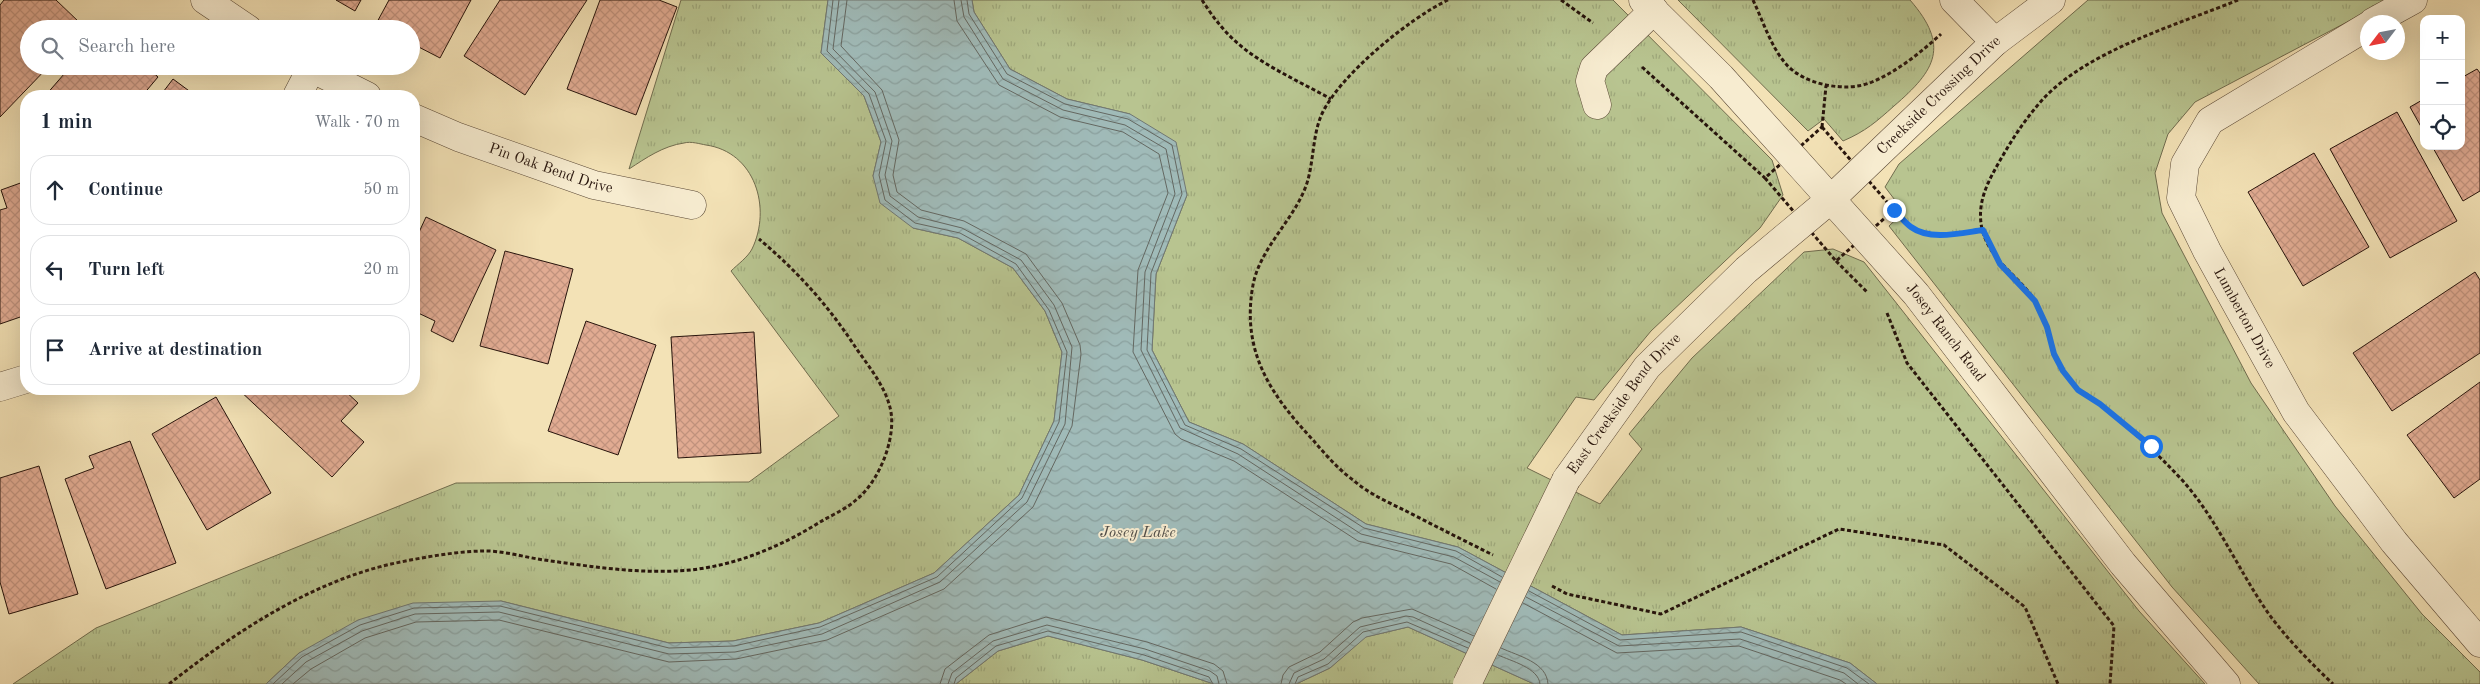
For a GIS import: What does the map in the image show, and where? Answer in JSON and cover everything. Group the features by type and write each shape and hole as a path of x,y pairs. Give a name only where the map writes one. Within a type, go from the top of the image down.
{"street":[{"path":"205,0 235,20"},
{"name":"Creekside Crossing Drive","path":"1831,199 1995,42 2051,0"},
{"path":"2386,15 2413,0"},
{"path":"1597,106 1590,81 1594,68 1618,45 1648,5"},
{"name":"Josey Ranch Road","path":"1648,5 1721,76 1916,294 2123,564 2226,684"},
{"path":"1959,6 1995,42"},
{"name":"Lumberton Drive","path":"2360,31 2210,121 2185,164 2181,198 2207,251 2296,412 2394,542 2480,643"},
{"path":"300,90 306,75"},
{"path":"324,75 355,90"},
{"name":"Pin Oak Bend Drive","path":"420,121 458,137 594,185 692,205"},
{"name":"East Creekside Bend Drive","path":"1467,684 1566,480 1647,367 1746,270 1831,199"},
{"path":"0,387 20,381"}],"path":[{"path":"1202,0 1214,18 1234,40 1256,56 1331,99"},
{"path":"1448,0 1428,10 1349,76 1331,99 1322,115 1315,136 1306,184 1284,227 1266,251 1253,284 1249,317 1257,360 1262,373 1275,394 1303,430 1353,481 1376,496 1498,558"},
{"path":"1561,0 1585,15 1764,178"},
{"path":"1753,0 1776,49 1786,64 1796,73 1826,86 1870,83 1921,53 1959,6"},
{"path":"2238,0 2101,56 2044,98 2018,130 1988,182 1980,204 1983,230 2000,264 2035,301 2047,327 2054,354 2078,390 2100,404 2151,446 2188,487 2226,542 2271,617 2304,658 2333,684"},
{"path":"1822,127 1826,86"},
{"path":"1894,210 1911,227 1922,233 1948,234 1983,230"},
{"path":"169,684 208,653 279,609 342,579 390,564 482,551 626,570 677,571 749,558 812,528 858,499 876,475 888,452 891,424 890,405 875,376 834,315 792,267 758,239"},
{"path":"1836,261 1874,299"},
{"path":"1886,312 1907,363 2114,626 2110,684"},
{"path":"1550,585 1567,594 1661,614 1839,529 1944,545 2025,607 2058,684"}],"green space":[{"path":"681,0 828,0 821,53 864,96 881,142 873,176 913,228 958,238 1013,268 1045,311 1062,352 1054,421 1019,495 934,573 819,623 733,641 669,643 501,601 299,653 266,684 13,684 96,628 456,483 749,482 839,416 731,271 752,249 758,233 760,216 755,184 737,158 723,150 690,142 662,150 629,169"},
{"path":"972,0 1613,0 1772,160 1783,195 1760,228 1651,331 1594,400 1576,397 1527,468 1600,504 1642,449 1629,434 1692,358 1804,252 1833,249 1864,262 2139,611 2205,684 1877,684 1850,663 1741,627 1622,635 1458,547 1366,524 1243,444 1189,422 1152,350 1156,274 1187,195 1130,114 1067,99 1010,69 974,12"},
{"path":"1678,0 1910,0 1923,16 1930,31 1934,44 1933,57 1920,81 1908,93 1870,126 1843,141 1824,119 1808,131"},
{"path":"2088,0 2389,0 2195,102 2168,134 2155,173 2162,213 2251,383 2335,506 2422,614 2480,672 2480,684 2259,684 2172,587 1889,226 1904,212 1885,187 1899,164"},
{"path":"1408,627 1534,684 1296,684 1330,668 1365,637"},
{"path":"1048,636 1142,660 1214,684 956,684 998,651"}],"water":[{"name":"Josey Lake","path":"828,0 972,0 974,12 1010,69 1067,99 1130,114 1176,142 1187,195 1156,274 1152,350 1189,422 1243,444 1366,524 1458,547 1622,635 1741,627 1850,663 1877,684 1534,684 1408,627 1366,637 1330,668 1296,684 1214,684 1142,660 1048,636 998,651 956,684 266,684 299,653 358,620 413,603 501,601 669,643 733,641 819,623 934,573 1019,495 1054,421 1062,352 1045,311 1013,268 958,238 913,228 880,203 873,176 881,142 864,96 821,53"}],"building":[{"path":"4,0 56,0 77,20 20,20 20,75 40,75 26,90 20,90 20,96 0,117 0,5"},
{"path":"336,0 361,0 355,11"},
{"path":"389,0 471,0 440,58 420,48 420,20 378,20"},
{"path":"500,0 587,0 525,95 464,56"},
{"path":"600,0 659,0 677,7 636,115 567,89"},
{"path":"2477,69 2480,73 2480,191 2463,201 2434,150 2465,150 2465,76"},
{"path":"63,75 156,75 158,77 147,90 50,90"},
{"path":"173,79 188,90 165,90"},
{"path":"2420,101 2420,125 2410,107"},
{"path":"2397,112 2457,221 2390,258 2330,149"},
{"path":"2314,153 2369,247 2303,286 2248,192"},
{"path":"20,183 20,317 0,324 0,210 7,208 1,190"},
{"path":"426,217 496,250 453,342 431,331 435,321 420,314 420,230"},
{"path":"505,251 573,269 548,364 480,346"},
{"path":"2475,272 2480,280 2480,353 2392,411 2353,353"},
{"path":"586,321 656,345 618,455 548,431"},
{"path":"754,332 761,453 678,458 671,337"},
{"path":"2480,382 2480,479 2454,498 2407,435"},
{"path":"244,395 349,395 358,403 341,421 364,442 332,477"},
{"path":"216,397 271,493 207,530 152,434"},
{"path":"130,441 176,563 106,589 65,479 94,468 89,456"},
{"path":"39,466 78,594 9,614 0,582 0,478"}],"route":[{"path":"1894,210 1911,227 1922,233 1948,234 1983,230 1989,247 2000,264 2035,301 2047,327 2054,354 2063,371 2078,390 2100,404 2151,446"}]}
